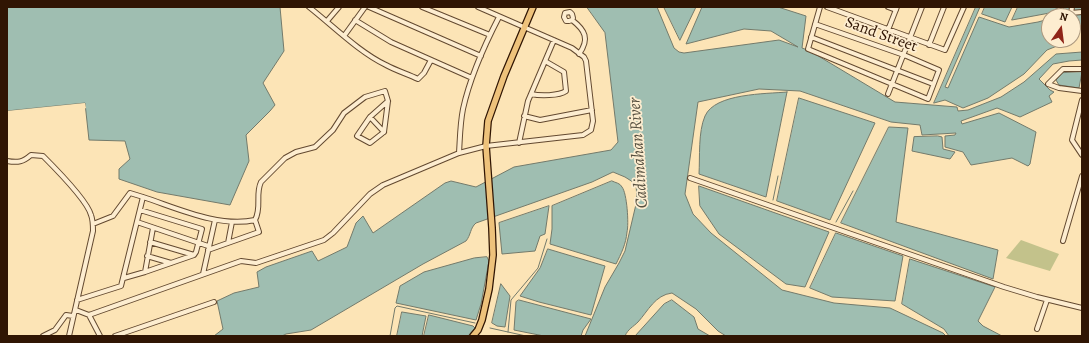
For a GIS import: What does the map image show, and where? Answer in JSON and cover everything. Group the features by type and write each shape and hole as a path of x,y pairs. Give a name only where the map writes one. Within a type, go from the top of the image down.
{"main road":[{"path":"473,336 478,330 482,320 489,289 493,255 486,146 488,121 504,76 533,7"}],"street":[{"path":"309,7 344,36 386,65 418,78 424,73 431,60"},
{"path":"327,21 339,7"},
{"path":"344,36 365,7"},
{"path":"369,7 482,56"},
{"path":"422,7 490,35"},
{"path":"76,310 89,315 241,261 256,263 324,240 333,233 370,194 383,185 459,153 486,146 584,135 591,130 593,126 592,110 586,61 584,57 572,48 478,7"},
{"path":"811,37 934,84 928,99 808,49 811,37 820,7"},
{"path":"826,7 945,50 964,7"},
{"path":"888,7 896,8 888,30"},
{"path":"888,94 922,7"},
{"path":"928,45 944,7"},
{"path":"1072,7 1071,12 1082,12"},
{"path":"459,153 463,110 472,78 499,16"},
{"path":"355,20 391,42 472,78"},
{"path":"572,20 581,27 585,35 585,44 579,54"},
{"name":"Sand Street","path":"815,24 904,55 939,70 934,84"},
{"path":"519,142 524,116 531,94 554,40"},
{"path":"531,94 539,96 562,93 566,91 564,72 545,61"},
{"path":"1082,69 1063,69 1048,84 1059,88 1082,91"},
{"path":"137,222 198,243 208,248 228,243 259,232 255,220 258,214 258,187 260,182 285,158 296,152 315,147 333,130 344,113 365,97 385,91 388,101 384,132 370,143 357,136 370,117 388,101"},
{"path":"1082,100 1072,140 1082,155"},
{"path":"524,116 540,120 592,110"},
{"path":"370,117 384,132"},
{"path":"1076,120 1082,122"},
{"path":"7,161 16,163 24,161 31,155 43,156 57,170 86,205 91,214 93,231 69,336"},
{"path":"1063,241 1082,176"},
{"path":"690,178 997,284 1047,300 1082,308"},
{"path":"93,224 113,216 130,193 215,220 232,222 255,220"},
{"path":"77,300 121,286 143,197"},
{"path":"124,278 194,255 202,229 140,210"},
{"path":"203,274 215,220"},
{"path":"228,243 232,222"},
{"path":"145,272 153,228"},
{"path":"150,242 194,255"},
{"path":"147,256 171,263"},
{"path":"1037,329 1047,300"},
{"path":"115,336 214,302"},
{"path":"89,315 100,336"},
{"path":"43,336 55,330 66,316 73,316"}],"shaded area":[{"path":"1021,240 1059,254 1050,271 1006,258"}],"water":[{"path":"7,7 280,7 284,51 263,83 275,105 246,135 249,161 230,205 157,192 119,179 119,169 130,159 125,141 89,140 85,103 7,111"},
{"name":"Cadimahan River","path":"587,7 657,7 674,48 679,52 684,53 779,40 798,47 771,31 744,29 686,44 702,7 778,7 806,16 802,48 810,51 895,102 957,107 958,111 968,110 1001,97 1024,82 1056,54 1082,52 1082,60 1053,64 1039,79 1054,92 1049,96 1052,102 1020,117 997,108 961,121 962,124 999,113 1036,132 1030,164 1028,166 1012,158 971,165 963,152 945,147 945,136 955,135 956,133 922,135 920,125 891,122 800,91 759,89 698,102 685,194 693,214 711,233 782,290 834,303 890,308 943,333 946,336 726,336 718,331 696,309 672,293 666,294 656,300 625,336 585,336 605,287 625,251 637,200 636,184 613,172 592,182 476,223 466,241 423,264 311,330 282,336 214,336 223,329 217,301 234,293 259,287 257,272 266,267 312,251 318,261 347,247 356,223 363,216 373,233 445,183 451,181 476,187 514,167 611,150 618,142 605,33"},
{"path":"664,7 696,7 680,40"},
{"path":"976,7 980,7 945,87 948,88 979,17 1009,27 1041,21 1041,48 1052,48 1047,50 1024,74 988,98 963,108 945,100 934,103"},
{"path":"985,7 1012,7 1005,22 982,14"},
{"path":"1018,7 1056,8 1041,8 1041,15 1012,20"},
{"path":"1082,7 1082,31 1081,8 1064,8"},
{"path":"1082,72 1079,88 1059,85 1056,80 1062,73"},
{"path":"787,92 766,197 699,174 701,129 705,116 711,108 719,103 742,96"},
{"path":"799,98 875,123 830,220 777,201"},
{"path":"889,127 908,128 896,222 998,250 993,279 841,223"},
{"path":"914,137 942,137 943,149 955,152 950,159 912,151"},
{"path":"612,181 620,185 624,190 628,216 626,241 616,264 550,244 552,229 552,206"},
{"path":"699,186 829,232 805,287 786,284 719,234 700,206"},
{"path":"549,206 545,234 540,236 535,251 502,254 499,223"},
{"path":"836,233 903,256 895,301 832,297 810,288"},
{"path":"548,249 605,266 591,315 520,296 540,268"},
{"path":"487,257 489,261 481,304 476,320 396,303 400,286 424,272 474,258"},
{"path":"910,259 995,287 978,321 983,326 1002,336 949,336 944,329 902,304"},
{"path":"501,284 510,296 505,327 497,326 492,323"},
{"path":"519,300 591,319 583,330 581,336 544,336 514,330 516,302"},
{"path":"672,300 694,317 698,329 710,336 635,336 664,304"},
{"path":"402,312 426,316 422,336 397,336"},
{"path":"429,315 473,326 475,328 468,336 424,336"}],"pier":[{"path":"85,103 86,108 84,109 84,105 7,113 7,111"}],"waterway":[{"path":"773,200 778,176"},
{"path":"836,222 853,191"},
{"path":"508,332 511,300 538,268 547,239"},
{"path":"390,336 395,308 397,306 475,323"},
{"path":"490,328 526,336"}]}
